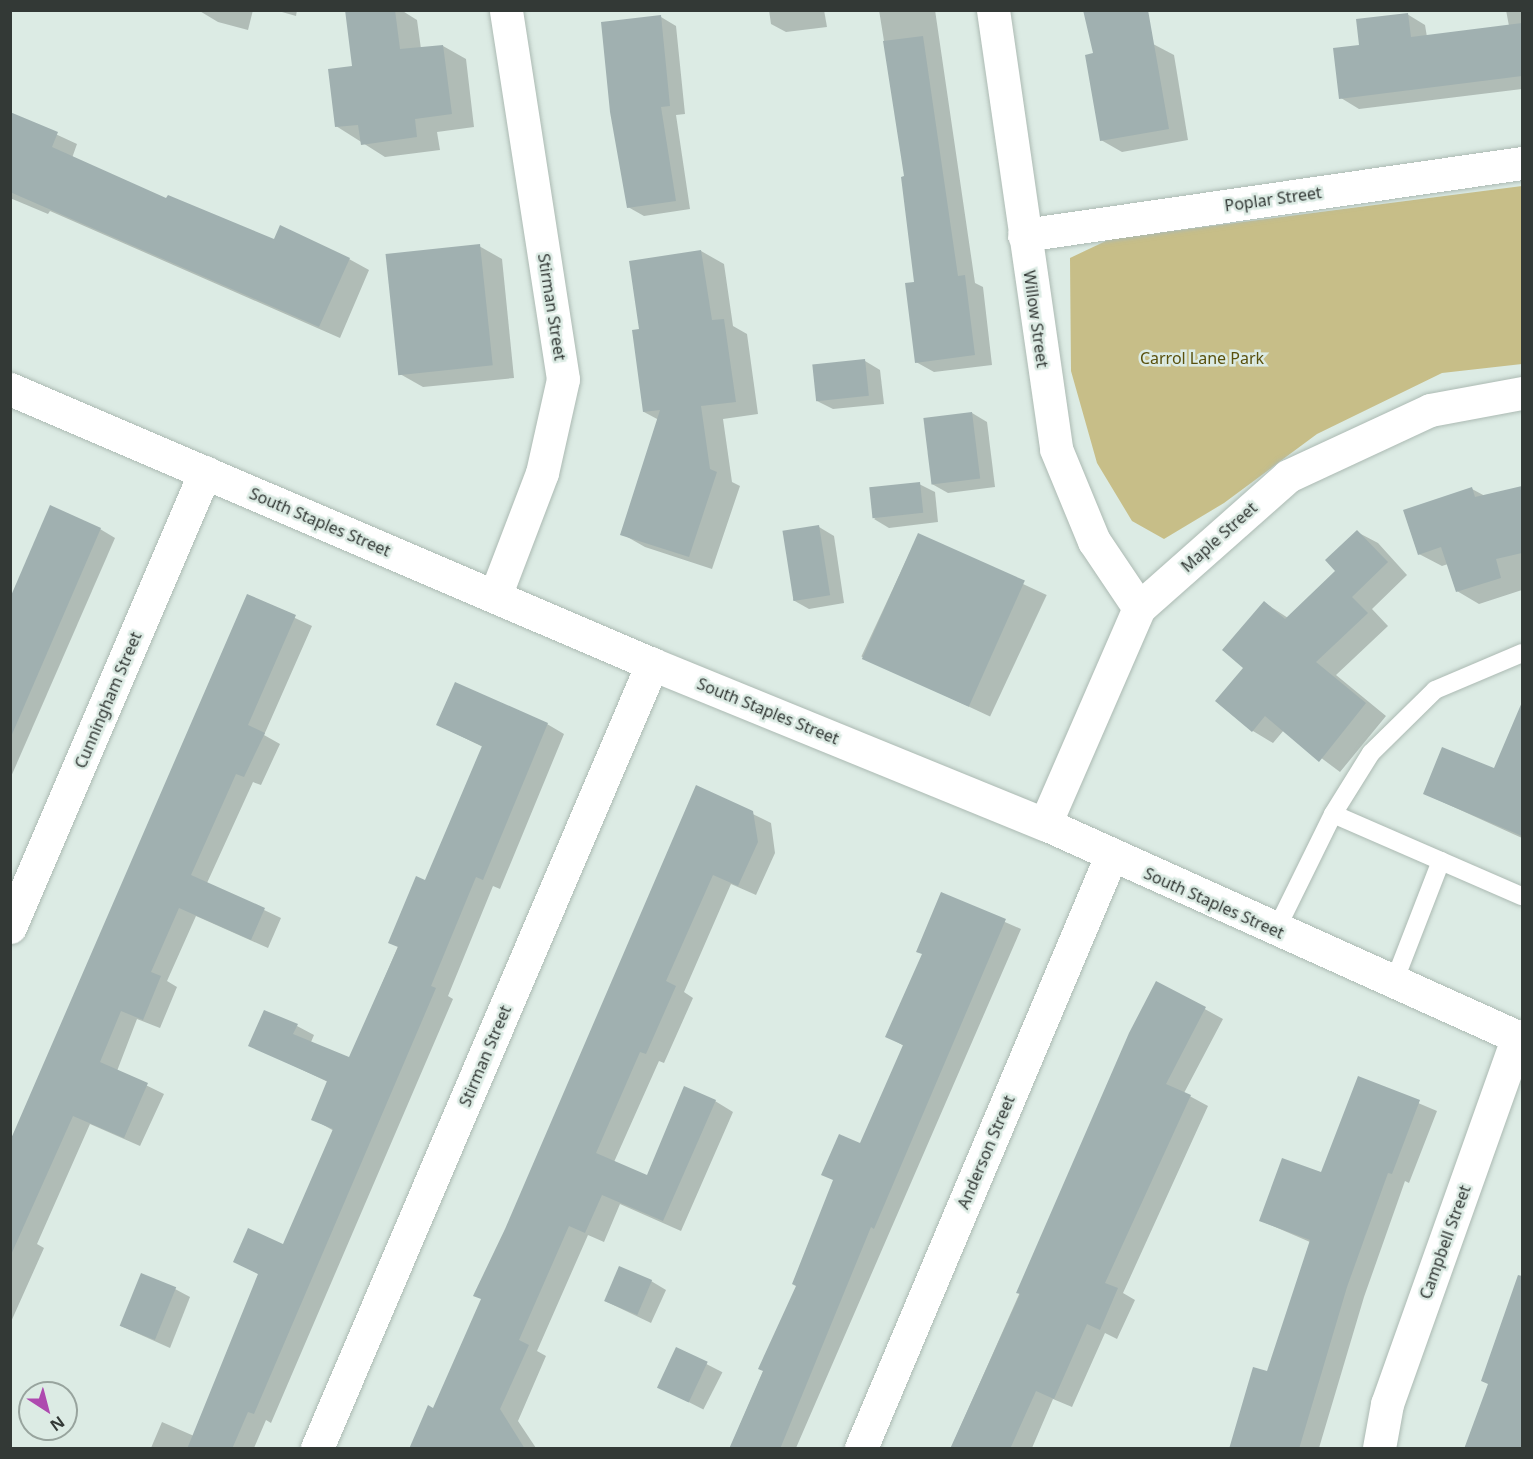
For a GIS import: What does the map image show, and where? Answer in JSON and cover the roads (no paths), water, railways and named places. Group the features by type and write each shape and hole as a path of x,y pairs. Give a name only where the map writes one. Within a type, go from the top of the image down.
{"street":[{"name":"Stirman Street","path":"495,596 542,473 563,379 506,10"},
{"name":"Willow Street","path":"993,10 1056,449 1094,541 1139,608"},
{"name":"Poplar Street","path":"1024,235 1522,163"},
{"name":"South Staples Street","path":"10,389 652,664 1044,824 1520,1038"},
{"name":"Maple Street","path":"1044,824 1139,608 1288,476 1430,410 1522,393"},
{"name":"Cunningham Street","path":"10,927 205,472"},
{"name":"Stirman Street","path":"317,1449 652,664"},
{"name":"Anderson Street","path":"861,1449 1111,856"},
{"name":"Campbell Street","path":"1379,1449 1387,1404 1520,1038"}],"lane":[{"path":"1276,930 1332,814 1371,753 1435,690 1522,652"},
{"path":"1332,814 1522,896"},
{"path":"1394,982 1441,861"}],"park label":[{"name":"Carrol Lane Park","path":"1202,358"}]}
